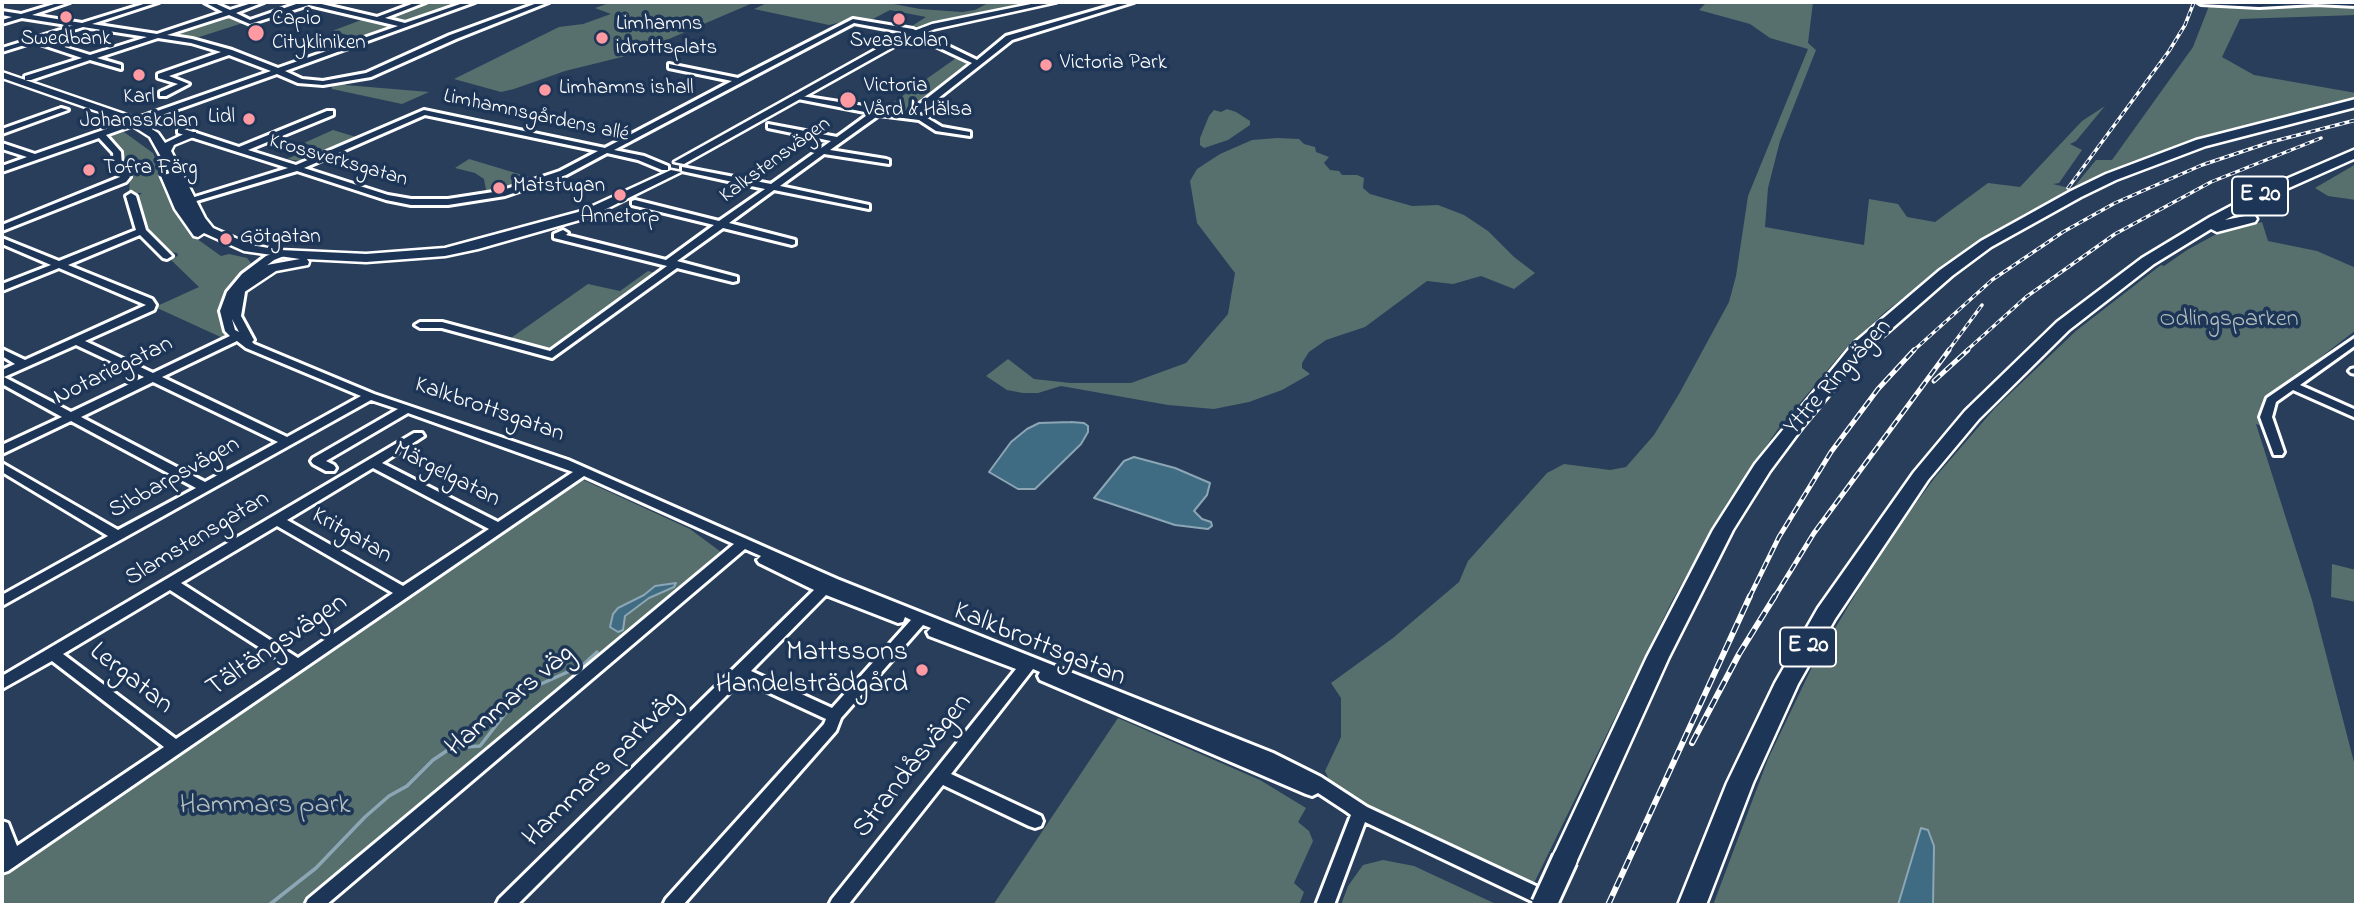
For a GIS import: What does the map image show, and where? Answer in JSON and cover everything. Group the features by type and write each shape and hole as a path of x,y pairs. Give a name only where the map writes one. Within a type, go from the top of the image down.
{"highway":[{"name":"Yttre Ringvägen","path":"1544,905 1658,657 1723,530 1762,468 1794,424 1858,348 1945,273 1998,237 2076,194 2111,177 2201,143 2356,103"},
{"name":"E 20","path":"1692,905 1740,783 1787,683 1860,560 1921,476 1972,415 2063,326 2104,293 2183,239 2268,192 2356,153"},
{"path":"2311,186 2341,159"},
{"path":"2183,239 2250,219"}],"main road":[{"path":"676,167 869,56 917,34 979,17 1053,2"},
{"path":"2,75 114,116 154,135 165,151 199,219 209,231 248,248 276,257 366,258 445,252"},
{"path":"230,250 311,261 375,261 445,252 537,230 603,207 810,89"},
{"path":"131,123 155,150 181,209 195,230 205,239 253,258 255,262 246,276"},
{"path":"165,151 170,143 186,132"},
{"path":"240,291 272,268 311,261"}],"street":[{"path":"2,22 67,2"},
{"path":"140,2 153,3"},
{"path":"207,2 250,22 307,2 405,25"},
{"path":"28,78 261,2"},
{"path":"377,19 419,2"},
{"path":"2,169 472,2"},
{"path":"2,13 192,41 229,52 306,82 338,82 368,75 453,37 546,2"},
{"path":"910,116 1009,38 1131,2"},
{"path":"2201,2 2356,4"},
{"path":"2286,3 2295,2"},
{"path":"2,50 153,3"},
{"name":"Krossverksgatan","path":"186,132 397,200 448,202 487,197 528,187 563,173 853,20 917,34 977,63"},
{"path":"35,40 118,67"},
{"path":"163,94 185,84 161,76 229,52"},
{"path":"672,66 737,80"},
{"path":"798,97 921,118 939,129 967,134"},
{"path":"2,132 64,110"},
{"name":"Limhamnsgårdens allé","path":"295,168 424,112 866,207"},
{"name":"Kalkstensvägen","path":"419,325 442,325 552,355 720,225 877,112"},
{"path":"239,150 330,113"},
{"path":"771,126 838,140"},
{"path":"2,228 123,180 125,177 118,165 117,152 100,134"},
{"path":"2,146 35,157"},
{"path":"822,151 886,162"},
{"path":"190,200 260,181 295,168"},
{"path":"131,196 141,231 167,256"},
{"path":"635,203 792,242"},
{"path":"2,288 141,231"},
{"path":"564,233 557,236 733,279"},
{"path":"2,241 148,302 150,308 24,364 2,377"},
{"path":"240,335 228,328 225,312 232,292 246,276 276,257"},
{"path":"240,335 236,316 240,291 276,257"},
{"name":"Kalkbrottsgatan","path":"240,335 260,350 370,397 521,446 583,471 700,524 710,534 828,585 1028,665 1263,766 1557,905"},
{"name":"Notariegatan","path":"2,450 240,335"},
{"path":"2278,452 2266,417 2271,400 2356,340"},
{"path":"77,341 287,442"},
{"path":"2,352 24,364"},
{"path":"2,377 206,488"},
{"path":"2292,385 2356,414"},
{"name":"Sibbarpsvägen","path":"2,601 370,397"},
{"path":"330,468 317,461 407,409"},
{"name":"Slamstensgatan","path":"2,683 418,436"},
{"name":"Märgelgatan","path":"373,463 498,528"},
{"path":"2,467 118,536"},
{"name":"Tältängsvägen","path":"7,862 583,471"},
{"name":"Kritgatan","path":"276,520 404,593"},
{"name":"Hammars väg","path":"314,905 740,545"},
{"path":"170,583 298,665"},
{"name":"Hammars parkväg","path":"505,905 828,585"},
{"path":"672,905 831,727 834,716 918,622"},
{"name":"Lergatan","path":"52,653 176,748"},
{"name":"Strandåsvägen","path":"838,905 1028,665"},
{"path":"739,672 834,716"},
{"path":"940,776 1035,821"},
{"path":"1325,905 1362,812"},
{"path":"2,828 7,862"}],"green space":[{"path":"425,2 464,2 407,22 384,17"},
{"name":"Limhamns idrottsplats","path":"612,2 755,2 634,54 565,71 514,89 501,92 454,79 559,27 583,24 611,14 595,8"},
{"path":"769,2 883,2 920,9 962,12 975,10 990,2 1044,2 923,28 912,26 926,17 890,10 871,20 857,18 829,25 754,9"},
{"path":"1707,2 1813,2 1808,43 1816,50 1780,141 1768,188 1765,227 1864,245 1869,199 1898,204 1907,217 1935,222 1988,183 2020,187 2082,121 2105,106 2076,141 2070,144 2082,150 2059,183 2053,184 2073,189 2024,214 1968,248 1885,312 1846,348 1778,429 1727,503 1672,601 1534,883 1334,790 1325,771 1341,737 1341,698 1331,683 1393,638 1459,582 1468,561 1547,473 1564,464 1610,470 1626,467 1654,435 1679,394 1729,302 1736,276 1748,196 1808,49 1770,38 1750,24 1699,10"},
{"path":"2340,5 2356,7 2356,15 2240,19 2222,57 2254,75 2356,93 2356,99 2215,134 2145,158 2074,187 2096,160 2112,160 2193,47 2209,6 2265,8"},
{"path":"226,15 243,23 196,38 167,34"},
{"path":"364,19 392,26 359,38 332,31"},
{"path":"959,56 974,63 909,114 881,111"},
{"path":"345,83 429,92 402,104 332,89 332,85"},
{"path":"1227,109 1250,121 1250,125 1228,140 1204,148 1200,145 1200,138 1209,116 1214,110 1221,112"},
{"path":"333,130 356,137 300,161 287,159 315,147 304,143"},
{"path":"124,132 153,153 182,222 193,236 221,256 229,254 247,258 251,263 250,268 234,284 221,307 222,324 228,335 225,339 155,307 199,287 170,259 178,256 177,253 169,252 144,228 135,199 142,193 129,193 130,177 122,152 111,136"},
{"path":"1299,139 1304,144 1315,147 1316,152 1329,157 1324,163 1330,170 1339,171 1342,175 1364,178 1363,188 1370,194 1412,206 1438,205 1464,215 1488,231 1535,273 1514,289 1481,276 1453,284 1427,281 1365,327 1326,340 1309,352 1302,368 1310,374 1282,390 1249,402 1214,409 1168,405 1061,386 1038,393 1023,393 1007,390 986,376 1008,359 1034,379 1070,383 1131,383 1186,363 1228,314 1235,273 1197,223 1190,181 1197,169 1220,154 1252,140"},
{"path":"469,159 539,180 487,195 484,179 475,173 455,168"},
{"path":"2356,164 2356,200 2328,196 2315,188"},
{"name":"Odlingsparken","path":"2262,222 2268,241 2317,251 2356,268 2356,330 2283,386 2264,397 2263,426 2256,424 2312,600 2356,770 2356,905 1713,905 1768,759 1813,665 1885,545 1936,476 1995,408 2077,330 2161,265 2164,266 2222,231"},
{"path":"648,271 659,274 553,352 508,340 588,284 620,291"},
{"name":"Hammars park","path":"577,477 690,529 721,552 300,905 2,905 2,872"},
{"path":"2332,564 2356,570 2356,602 2331,597"},
{"path":"1118,718 1260,780 1306,808 1298,822 1309,831 1313,841 1294,883 1304,892 1299,905 993,905"},
{"path":"1383,860 1414,866 1498,905 1341,905 1348,886 1363,865"}],"water":[{"path":"1039,423 1084,423 1088,426 1088,432 1081,444 1035,489 1018,489 989,472 1011,442 1027,429"},
{"path":"1134,457 1175,468 1210,483 1207,495 1194,511 1202,519 1211,522 1212,526 1208,529 1175,525 1094,498 1124,461"},
{"path":"676,583 674,587 649,598 625,616 623,630 618,632 610,627 613,614 618,608 644,595 655,586"},
{"path":"1921,828 1928,830 1934,846 1933,905 1898,905"}],"waterway":[{"path":"269,905 316,868 365,817 389,796 407,786 433,760 451,748 480,746 521,693 583,665 597,652"}],"railway":[{"path":"2068,188 2169,51 2185,25 2194,2"},
{"path":"1913,351 1992,280 2063,232 2115,203 2202,165 2271,142 2356,120"},
{"path":"1966,351 2026,297 2115,234 2211,182 2321,138"},
{"path":"1948,351 1982,305"},
{"path":"1774,598 1814,533 1949,350"},
{"path":"1934,381 1968,350"},
{"path":"1749,598 1779,537 1831,452 1878,389 1913,351"},
{"path":"1608,905 1750,596"},
{"path":"1692,743 1739,654 1775,596"}],"place":[{"name":"Swedbank","path":"66,17"},
{"name":"Sveaskolan","path":"899,19"},
{"name":"Capio Citykliniken","path":"256,33"},
{"name":"Limhamns idrottsplats","path":"602,38"},
{"name":"Victoria Park","path":"1046,65"},
{"name":"Karl Johansskolan","path":"139,75"},
{"name":"Limhamns ishall","path":"545,90"},
{"name":"Victoria Vård & Hälsa","path":"848,100"},
{"name":"Lidl","path":"249,119"},
{"name":"Tofra Färg","path":"89,170"},
{"name":"Matstugan","path":"499,188"},
{"name":"Annetorp","path":"620,195"},
{"name":"Götgatan","path":"226,239"},
{"name":"Mattssons Handelsträdgård","path":"922,670"}]}
